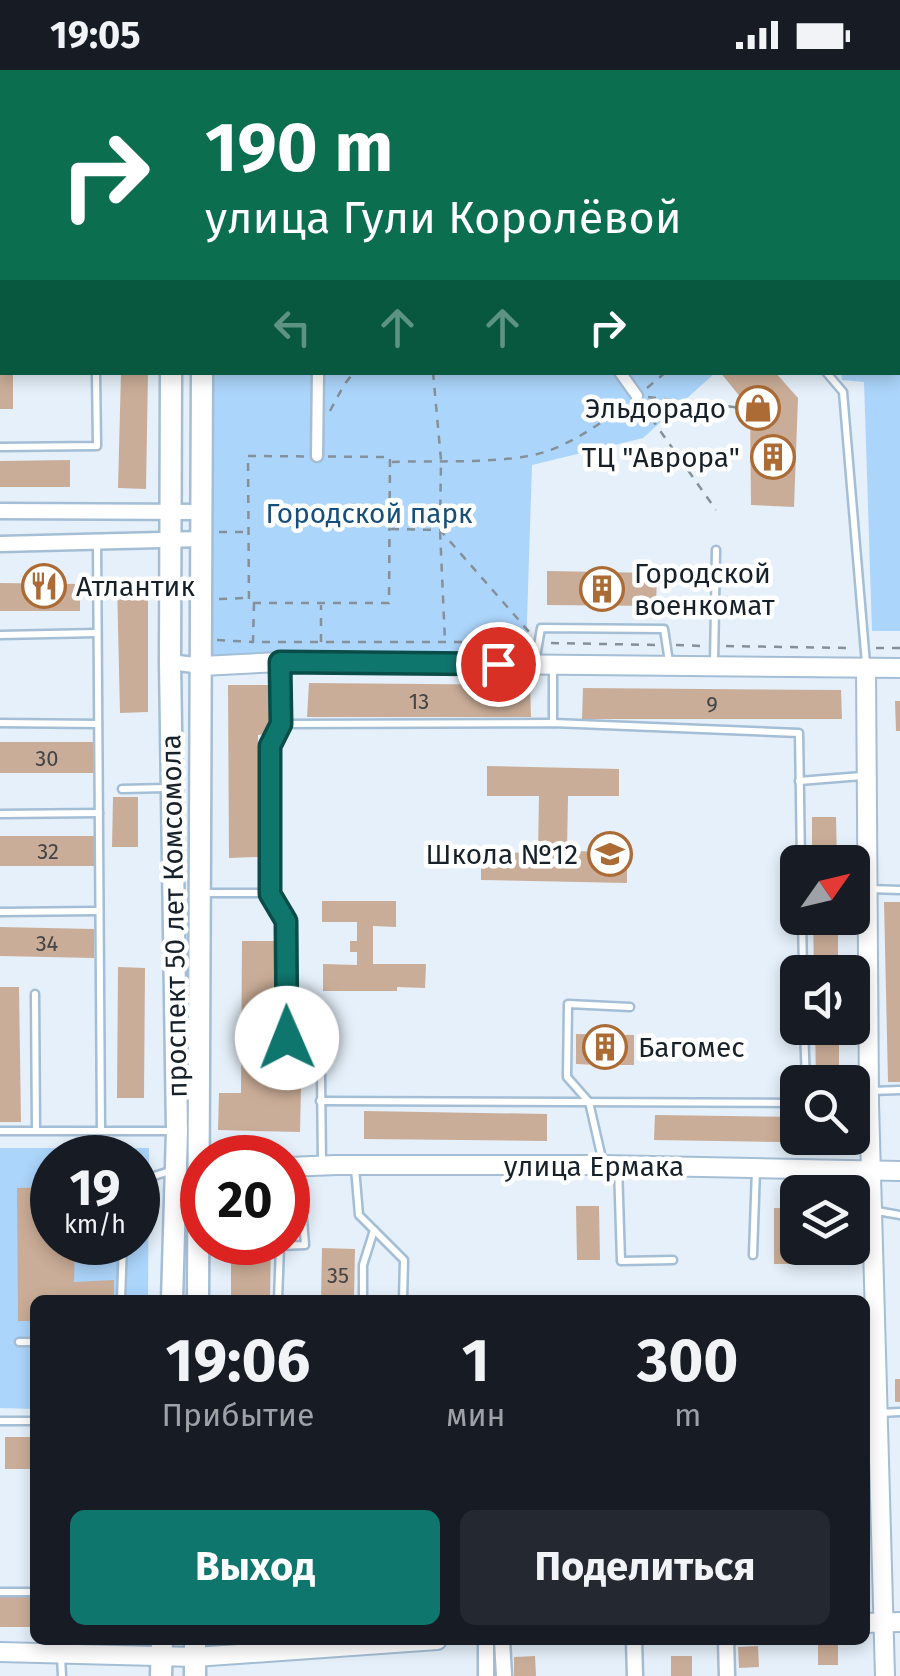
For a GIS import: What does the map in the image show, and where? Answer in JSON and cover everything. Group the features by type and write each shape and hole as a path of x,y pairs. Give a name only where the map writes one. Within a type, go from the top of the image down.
{"main road":[{"name":"проспект 50 лет Комсомола","path":"171,375 170,662 177,1131 172,1295"},
{"name":"проспект 50 лет Комсомола","path":"201,1135 202,666 209,535 202,512 202,375"},
{"name":"проспект 50 лет Комсомола","path":"198,1295 199,1265"}],"street":[{"path":"317,456 318,375"},
{"path":"622,375 636,396"},
{"path":"0,511 202,512"},
{"path":"0,544 171,540 209,535"},
{"path":"170,662 202,666 280,662 900,668"},
{"path":"866,668 868,845"},
{"path":"864,1065 867,935"},
{"path":"869,1155 873,1211 871,1371 878,1413 885,1676"},
{"name":"улица Ермака","path":"310,1166 611,1165 900,1171"},
{"path":"0,1652 195,1658 370,1645"},
{"path":"486,1645 486,1676"},
{"path":"502,1645 504,1676"},
{"path":"634,1645 636,1676"},
{"path":"726,1645 727,1676"}],"lane":[{"path":"0,446 96,446 96,375"},
{"path":"829,375 843,392 866,668"},
{"path":"97,542 101,1130"},
{"path":"714,666 716,550"},
{"path":"553,723 538,642 541,628 664,629 669,666"},
{"path":"0,635 98,634"},
{"path":"280,662 281,724 270,746 270,894 286,921 288,1076 320,1075 322,1166"},
{"path":"0,723 98,724"},
{"path":"281,724 553,723 798,734 801,845"},
{"path":"799,781 868,775"},
{"path":"122,788 172,788"},
{"path":"0,814 99,813"},
{"path":"870,889 900,890"},
{"path":"199,893 270,894"},
{"path":"0,912 99,911"},
{"path":"35,994 36,1130"},
{"path":"630,1006 568,1004 567,1077 589,1102 611,1165 621,1261 673,1260"},
{"path":"870,1097 900,1090"},
{"path":"320,1101 780,1103"},
{"path":"0,1130 177,1131"},
{"path":"355,1166 359,1216 404,1260 403,1295"},
{"path":"753,1255 756,1167"},
{"path":"160,1174 176,1170"},
{"path":"873,1211 900,1215"},
{"path":"363,1295 363,1265 374,1230"},
{"path":"121,1295 122,1265"},
{"path":"278,1295 279,1265"},
{"path":"19,1342 30,1342"},
{"path":"878,1413 900,1412"},
{"path":"0,1421 30,1421"},
{"path":"0,1592 30,1592"},
{"path":"61,1654 62,1676"}],"path":[{"path":"317,434 352,375"},
{"path":"433,375 441,460 445,644"},
{"path":"390,462 513,458 548,450 596,427 662,375"},
{"path":"636,396 750,410"},
{"path":"636,396 716,510"},
{"path":"248,456 390,457 390,462 390,604 248,603 248,456"},
{"path":"390,529 440,530 538,642"},
{"path":"209,535 248,532"},
{"path":"217,599 249,598"},
{"path":"254,603 254,642"},
{"path":"321,603 321,642"},
{"path":"217,641 900,648"}],"green space":[{"name":"Городской парк","path":"210,375 713,375 643,438 532,465 526,651 212,655"},
{"path":"841,375 900,375 900,631 872,631 864,382 842,380"},
{"path":"0,1148 30,1148 30,1265 148,1265 148,1295 30,1295 30,1409 0,1408"}],"building":[{"path":"0,375 13,375 13,409 0,409"},
{"path":"121,375 148,375 146,489 118,488"},
{"name":"ТЦ \"Аврора\"","path":"722,375 778,375 798,398 794,507 751,505 750,409"},
{"path":"70,460 70,487 0,487 0,461"},
{"name":"Городской военкомат","path":"547,571 657,573 656,606 547,605"},
{"path":"117,582 148,582 148,712 120,713"},
{"path":"0,583 80,584 80,611 0,611"},
{"path":"309,683 530,685 531,717 307,717"},
{"path":"228,685 273,685 273,733 258,735 258,857 229,858"},
{"path":"583,688 841,690 842,719 582,719"},
{"path":"895,701 900,701 900,731 896,731"},
{"path":"0,742 95,742 95,773 0,773"},
{"path":"487,766 619,769 619,796 568,796 567,851 627,852 627,883 481,880 481,852 538,853 539,796 487,796"},
{"path":"113,797 138,797 138,847 112,847"},
{"path":"812,817 836,817 837,845 812,845"},
{"path":"0,836 96,836 96,866 0,866"},
{"path":"322,901 396,901 396,927 373,926 373,964 426,964 425,988 323,991 323,964 357,965 357,952 350,952 350,941 357,941 357,922 322,922"},
{"path":"884,902 900,902 900,1082 888,1082"},
{"path":"0,927 94,929 94,958 0,956"},
{"path":"813,935 838,935 838,955 814,955"},
{"path":"242,941 276,941 277,1087 301,1088 300,1132 218,1130 219,1093 241,1093"},
{"path":"118,967 145,968 144,1098 117,1098"},
{"path":"0,987 19,987 21,1122 0,1122"},
{"name":"Багомес","path":"576,1034 634,1035 634,1065 613,1065 613,1059 595,1059 595,1065 576,1064"},
{"path":"815,1045 839,1045 839,1065 816,1065"},
{"path":"364,1111 547,1114 547,1141 364,1139"},
{"path":"655,1115 780,1117 780,1142 654,1140"},
{"path":"17,1188 30,1188 30,1265 74,1265 74,1282 114,1280 114,1295 30,1295 30,1321 18,1321"},
{"path":"576,1206 599,1206 600,1260 577,1260"},
{"path":"774,1208 780,1208 780,1264 774,1264"},
{"path":"322,1248 355,1249 354,1295 321,1295"},
{"path":"231,1265 271,1265 270,1295 231,1295"},
{"path":"895,1379 900,1379 900,1402 895,1402"},
{"path":"5,1437 30,1437 30,1469 5,1469"},
{"path":"0,1595 30,1596 30,1627 0,1627"},
{"path":"818,1645 838,1645 838,1665 818,1665"},
{"path":"758,1646 759,1667 739,1668 738,1647"},
{"path":"535,1656 536,1676 514,1676 514,1657"},
{"path":"671,1656 692,1656 692,1676 671,1676"}],"place":[{"name":"Эльдорадо","path":"758,408"},
{"name":"ТЦ \"Аврора\"","path":"773,457"},
{"name":"Атлантик","path":"44,586"},
{"name":"Городской военкомат","path":"602,589"},
{"name":"Школа №12","path":"610,854"},
{"name":"Багомес","path":"605,1047"}],"route":[{"path":"287,1038 286,921 270,894 270,746 281,724 280,662 498,664"}]}
